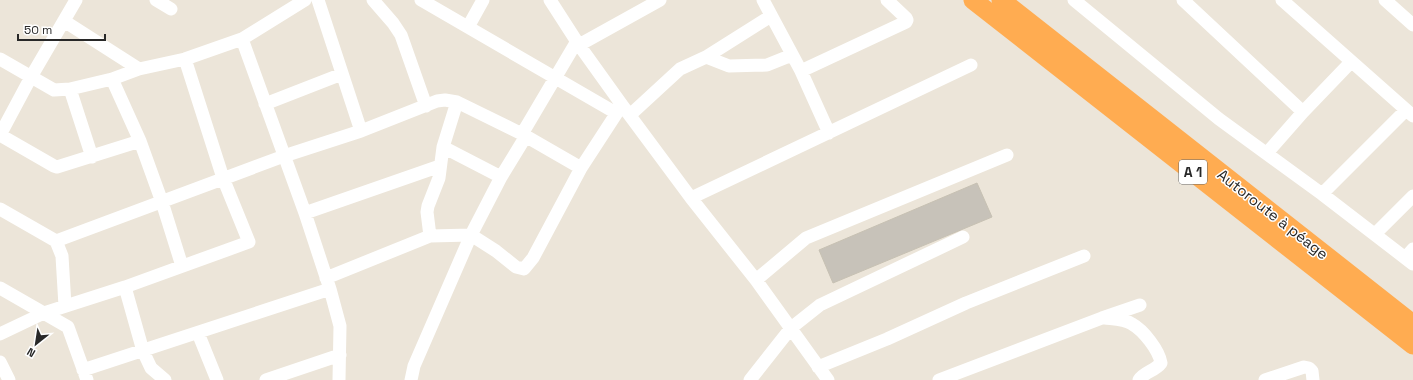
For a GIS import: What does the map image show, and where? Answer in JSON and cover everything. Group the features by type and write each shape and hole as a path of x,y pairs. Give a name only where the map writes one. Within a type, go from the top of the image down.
{"highway":[{"name":"A 1","path":"973,0 1413,345"},
{"name":"Autoroute à péage","path":"1001,0 1413,324"}],"street":[{"path":"76,0 31,77 0,135 54,166 62,166 140,141"},
{"path":"156,0 171,9"},
{"path":"0,59 54,90 70,89 112,79 139,69 185,59 242,39 305,0"},
{"path":"318,0 361,131"},
{"path":"373,0 393,23 401,35 426,106"},
{"path":"421,0 556,78 623,111"},
{"path":"468,27 483,0"},
{"path":"550,0 623,111 756,280 828,380"},
{"path":"411,380 414,366 471,234 524,135 556,78 578,43 660,0"},
{"path":"763,0 801,71 829,133"},
{"path":"801,71 906,22 906,18 886,0"},
{"path":"1074,0 1219,119 1375,234 1410,257"},
{"path":"1183,0 1303,112"},
{"path":"1282,0 1409,113 1322,194"},
{"path":"1390,1 1413,25"},
{"path":"0,288 68,327 85,375 143,351 198,333 328,284 430,236 471,234 516,267 524,269 533,258 581,168 623,111 680,69 706,58 771,16"},
{"path":"64,21 139,69"},
{"path":"242,39 305,213 340,326 339,380"},
{"path":"706,58 729,66 767,65 792,55"},
{"path":"0,334 44,313 124,287 249,242 223,178 185,59"},
{"path":"1267,153 1303,112 1351,62"},
{"path":"691,198 971,65"},
{"path":"265,104 342,74"},
{"path":"112,79 140,141 162,202 182,266"},
{"path":"70,89 92,157"},
{"path":"56,241 284,156 361,131 437,101 445,100 457,102 524,135 581,168"},
{"path":"430,236 427,212 428,206 439,178 443,147 457,102"},
{"path":"443,147 501,177"},
{"path":"756,280 806,238 1007,155"},
{"path":"305,213 440,166"},
{"path":"1375,234 1413,196"},
{"path":"0,209 56,241 62,256 65,306"},
{"path":"750,380 791,328 820,305 963,237"},
{"path":"818,367 966,303 1084,256"},
{"path":"124,287 143,351 151,368 165,380"},
{"path":"939,380 1140,305"},
{"path":"1102,318 1132,323 1149,339 1161,363 1158,367 1141,376 1139,380"},
{"path":"198,333 217,380"},
{"path":"266,380 283,377 340,355"},
{"path":"0,362 9,380"},
{"path":"1265,380 1304,367 1309,368 1312,371 1313,380"}],"building":[{"path":"977,183 992,217 833,283 819,250"}]}
